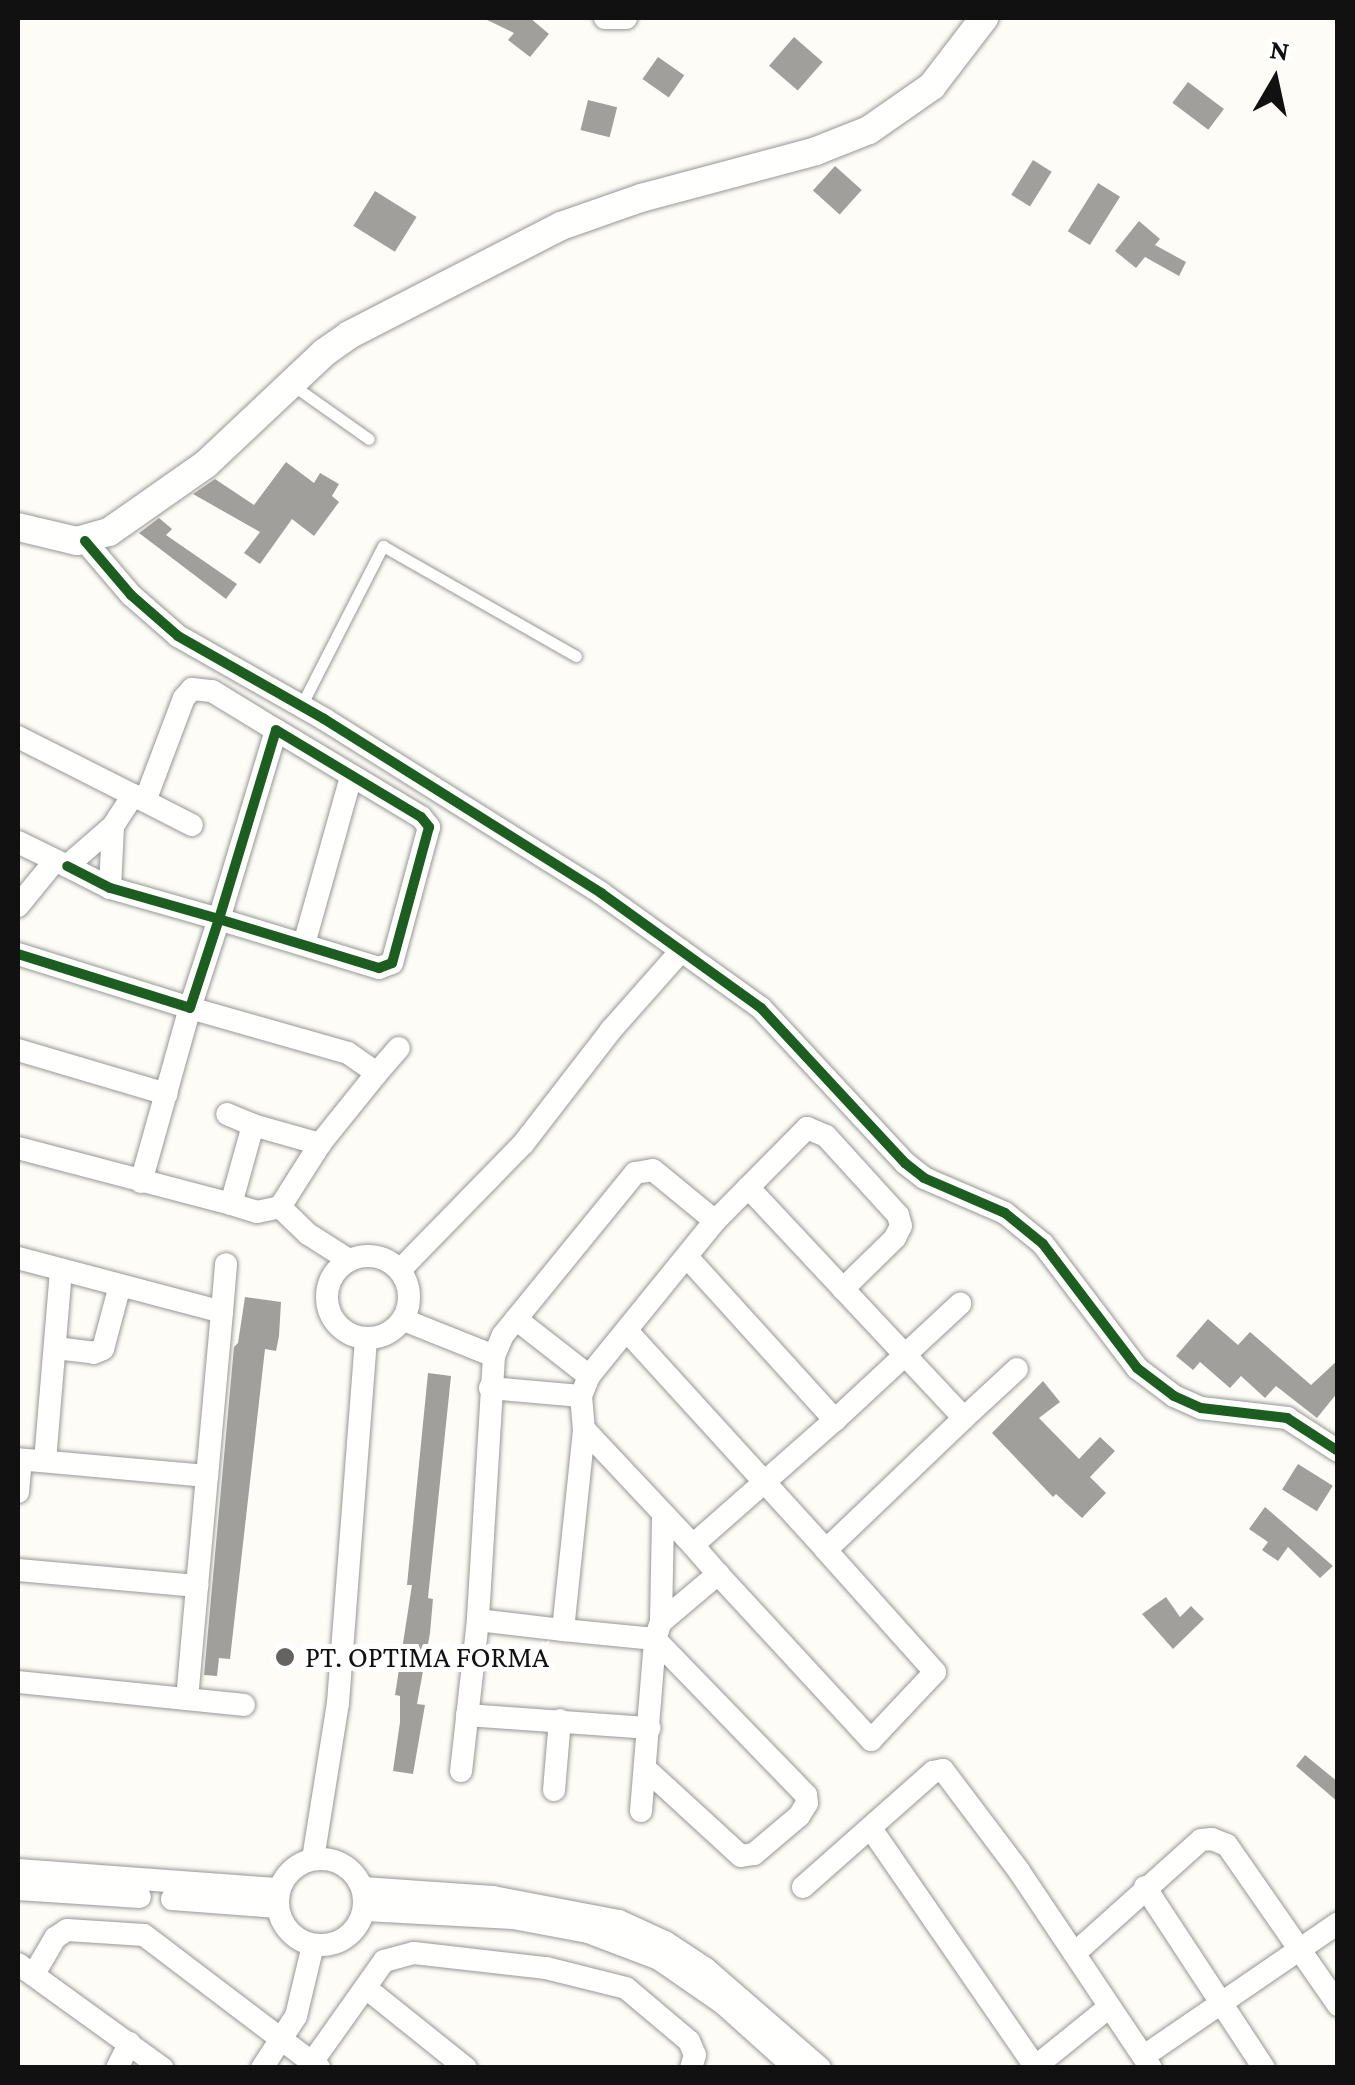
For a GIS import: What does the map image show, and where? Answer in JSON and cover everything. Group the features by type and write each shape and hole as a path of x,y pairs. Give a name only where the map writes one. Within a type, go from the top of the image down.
{"street":[{"path":"605,18 626,18"},
{"path":"18,527 85,540 109,532 206,464 349,336 561,226 641,198 816,150 868,130 932,86 984,18"},
{"path":"85,540 100,564 154,618 601,892 761,1008 905,1163 924,1178 1005,1213 1043,1244 1137,1368 1174,1396 1200,1408 1287,1418 1338,1451"},
{"path":"18,842 60,864 110,888 388,972 428,827 421,817 212,691 192,689 184,698 138,798 113,826 60,864 19,900"},
{"path":"141,1182 276,730"},
{"path":"18,736 192,825"},
{"path":"304,944 350,776"},
{"path":"110,888 113,826"},
{"path":"400,1270 523,1144 611,1030 680,951"},
{"path":"18,954 348,1053 377,1074"},
{"path":"18,1148 257,1212 280,1206 320,1144 398,1048"},
{"path":"18,1050 167,1094"},
{"path":"227,1114 320,1144"},
{"path":"232,1204 253,1125"},
{"path":"563,1630 585,1386 715,1221 807,1128 826,1136 898,1214 901,1226 896,1238 843,1289"},
{"path":"460,1771 478,1620 490,1388 494,1356 502,1335 634,1174 653,1170 715,1221"},
{"path":"748,1187 964,1418"},
{"path":"280,1206 308,1234 350,1260"},
{"path":"377,1256 400,1270 410,1296 404,1320 386,1334 366,1338 336,1324 327,1301 332,1277 350,1260 377,1256"},
{"path":"18,1258 222,1312"},
{"path":"688,1258 835,1420"},
{"path":"187,1699 226,1264"},
{"path":"45,1462 61,1270"},
{"path":"56,1348 94,1352 103,1349 109,1341 120,1285"},
{"path":"693,1544 960,1304"},
{"path":"516,1319 585,1386"},
{"path":"404,1320 494,1356"},
{"path":"584,1429 871,1740 936,1672 627,1331"},
{"path":"313,1859 338,1703 366,1338"},
{"path":"826,1550 1017,1369"},
{"path":"490,1388 585,1386"},
{"path":"18,1492 19,1459 207,1476"},
{"path":"641,1811 658,1630 663,1516"},
{"path":"18,1570 197,1586"},
{"path":"478,1620 563,1630 658,1630 718,1574"},
{"path":"647,1770 742,1856 754,1854 799,1816 806,1803 806,1795 658,1630"},
{"path":"18,1682 244,1704"},
{"path":"467,1714 650,1728"},
{"path":"554,1790 560,1720"},
{"path":"802,1886 872,1830 934,1772 950,1774 1147,2062 1219,2003 1338,1923"},
{"path":"872,1830 1035,2067 1109,2006"},
{"path":"1074,1953 1200,1840 1221,1840 1338,2005"},
{"path":"313,1859 344,1864 364,1899 352,1934 327,1946 313,1945 289,1932 279,1898 292,1870 313,1859"},
{"path":"18,1870 279,1898"},
{"path":"1145,1887 1264,2068"},
{"path":"18,1890 279,1898"},
{"path":"364,1899 493,1898 618,1921 665,1942 706,1969 820,2068"},
{"path":"364,1899 512,1918 606,1939 659,1958 724,2004 795,2068"},
{"path":"162,2068 24,1972 55,1938 67,1930 144,1935 313,2066 384,1962 414,1953 472,1957 604,1980 626,1988 689,2042 695,2055 691,2068"},
{"path":"262,2068 296,2016 313,1945"},
{"path":"366,1988 466,2068"},
{"path":"117,2068 130,2043"}],"lane":[{"path":"291,384 370,439"},
{"path":"300,706 382,546 576,656"}],"building":[{"path":"483,18 530,18 549,34 530,57 508,40 514,33"},
{"path":"794,37 823,62 798,91 769,66"},
{"path":"658,57 684,75 669,97 643,79"},
{"path":"1188,82 1224,109 1208,130 1172,103"},
{"path":"588,100 617,107 610,137 581,130"},
{"path":"1033,160 1052,172 1030,206 1011,195"},
{"path":"835,166 862,190 840,215 813,191"},
{"path":"1098,183 1120,197 1090,245 1068,231"},
{"path":"375,191 417,217 395,252 353,226"},
{"path":"1139,221 1160,239 1155,245 1186,262 1179,276 1145,257 1136,268 1115,251"},
{"path":"286,462 314,483 320,473 339,484 332,496 339,502 314,536 292,519 260,564 244,553 260,532 193,494 215,479 254,505"},
{"path":"159,518 172,529 166,535 237,584 226,599 139,533"},
{"path":"245,1297 281,1302 279,1336 276,1351 265,1349 230,1659 219,1658 217,1676 204,1675 234,1347 238,1343"},
{"path":"1208,1319 1238,1345 1250,1332 1311,1385 1338,1360 1338,1392 1317,1418 1276,1386 1265,1398 1241,1376 1230,1388 1200,1362 1193,1370 1176,1356"},
{"path":"428,1373 451,1376 428,1598 433,1599 430,1633 417,1704 425,1705 413,1774 393,1771 400,1722 400,1696 395,1695 412,1585 407,1585"},
{"path":"1043,1381 1060,1402 1039,1418 1079,1459 1100,1437 1115,1451 1090,1477 1106,1493 1082,1518 1056,1494 1053,1497 992,1433"},
{"path":"1298,1464 1333,1486 1317,1511 1282,1489"},
{"path":"1265,1507 1333,1566 1320,1578 1288,1547 1278,1561 1262,1550 1268,1542 1249,1529"},
{"path":"1166,1597 1180,1617 1191,1606 1204,1619 1173,1649 1142,1614"},
{"path":"1305,1755 1338,1782 1338,1802 1296,1766"}],"cycle path":[{"path":"85,541 131,595 178,636 324,719 601,893 761,1008 905,1163 924,1178 1005,1213 1043,1244 1137,1368 1174,1396 1201,1408 1287,1418 1338,1451"},
{"path":"18,954 190,1008 219,919 276,730 421,817 429,827 392,963 379,968 219,919 110,888 67,866"}],"place":[{"name":"PT. OPTIMA FORMA","path":"285,1657"}]}
